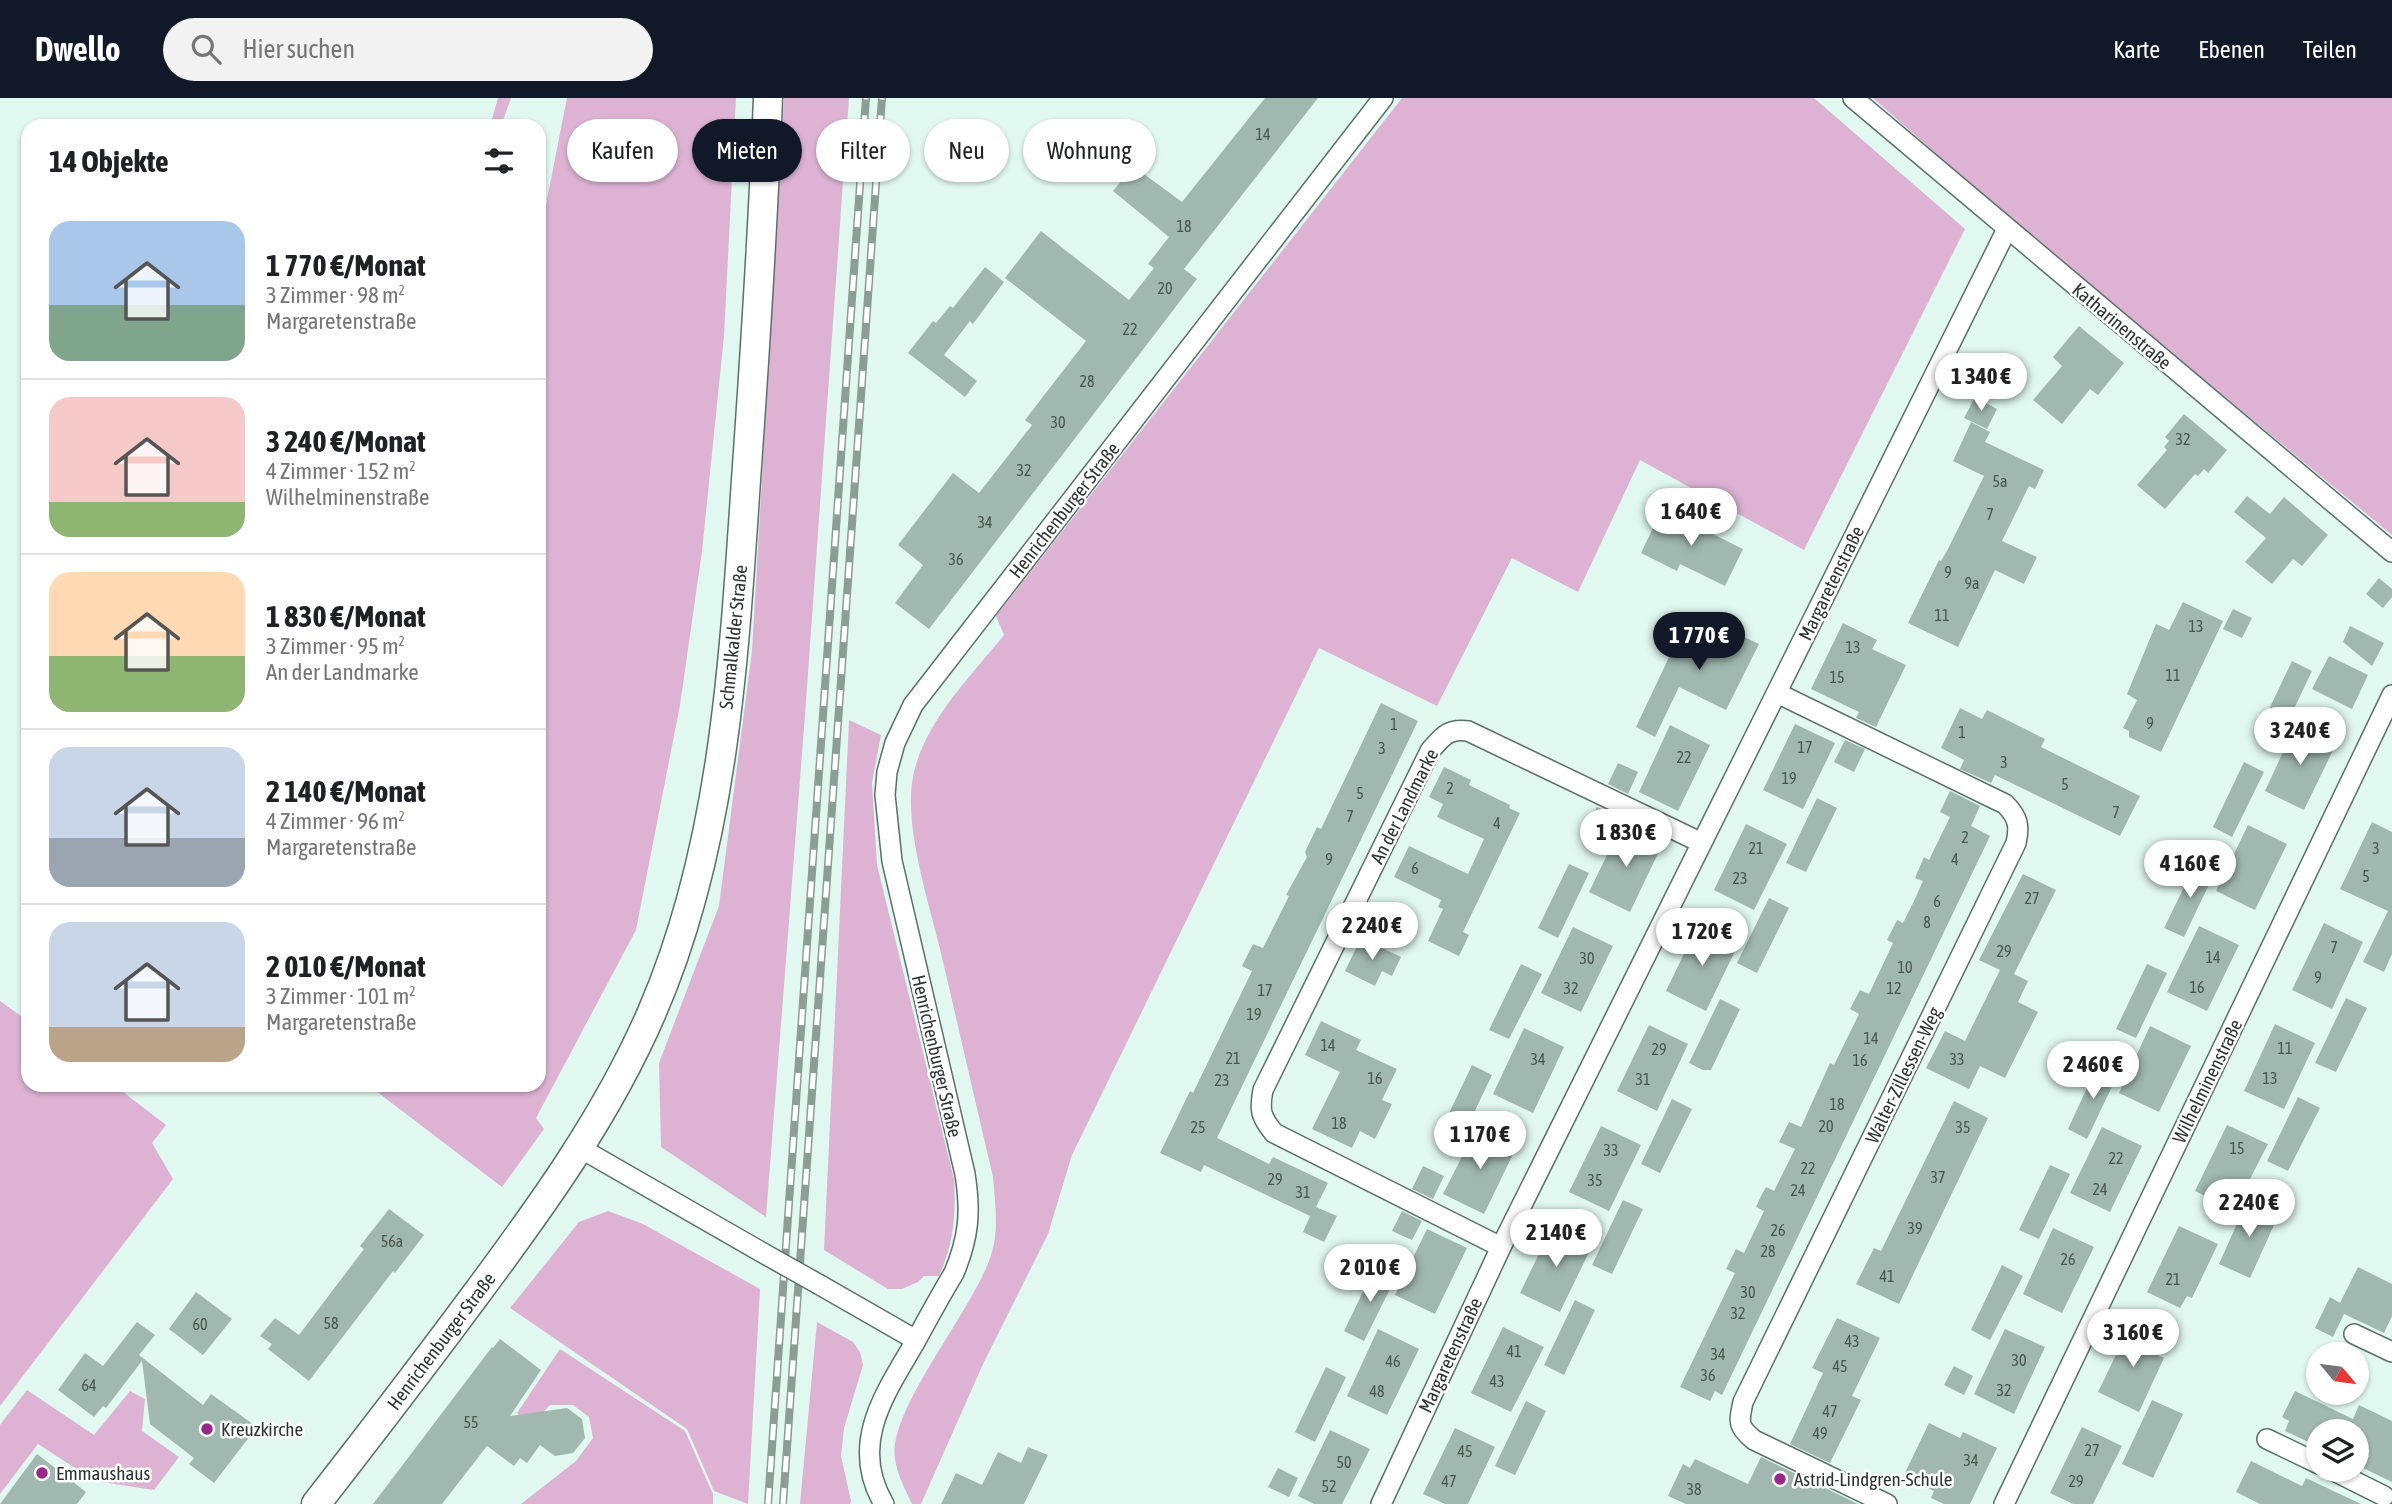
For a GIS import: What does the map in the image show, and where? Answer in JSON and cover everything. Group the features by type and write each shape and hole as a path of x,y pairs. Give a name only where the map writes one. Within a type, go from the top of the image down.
{"main road":[{"name":"Schmalkalder Straße","path":"580,1148 621,1076 652,1013 670,965 704,847 716,784 730,684 743,538 764,223 768,98"},
{"name":"Henrichenburger Straße","path":"316,1504 519,1236 580,1148"}],"street":[{"name":"Henrichenburger Straße","path":"884,1504 871,1471 869,1448 872,1427 881,1398 954,1273 963,1251 970,1204 891,861 885,795 887,772 895,743 913,705 1383,98"},
{"name":"Katharinenstraße","path":"1853,98 2392,552"},
{"name":"Margaretenstraße","path":"1381,1504 1501,1247 2007,229"},
{"name":"Walter-Zillessen-Weg","path":"1777,693 2005,804 2015,814 2019,830 2016,844 1744,1402 1739,1420 1743,1430 1754,1440 1887,1504"},
{"name":"Wilhelminenstraße","path":"2004,1504 2392,695"},
{"name":"An der Landmarke","path":"1501,1247 1274,1133 1264,1121 1260,1107 1263,1090 1430,751 1444,735 1457,729 1468,731 1702,843"},
{"path":"580,1148 916,1340"},
{"path":"2354,1335 2392,1352"},
{"path":"2267,1439 2306,1458"},
{"path":"2354,1482 2386,1500"}],"shaded area":[{"path":"498,98 511,98 504,119 492,119"},
{"path":"567,98 736,98 735,119 692,119 692,182 732,182 724,336 702,551 680,705 636,930 536,1118 544,1129 502,1187 377,1092 546,1092 546,204"},
{"path":"784,98 849,98 848,119 816,119 816,182 843,182 766,1217 661,1147 659,1063 719,906 752,651 779,182 802,182 802,119 783,119"},
{"path":"1402,98 1814,98 1965,229 1804,550 1640,460 1578,592 1512,558 1437,706 1319,648 1072,1155 1048,1234 983,1364 921,1504 912,1504 896,1465 896,1438 918,1386 983,1274 992,1252 996,1224 993,1177 914,837 911,792 920,753 951,699 1004,635 996,616"},
{"path":"1873,98 2392,98 2392,535 2013,222"},
{"path":"849,720 881,735 872,783 877,865 954,1179 953,1228 939,1276 924,1276 918,1282 902,1289 888,1289 824,1250"},
{"path":"0,1001 21,1016 21,1092 123,1092 166,1125 152,1143 173,1179 0,1406"},
{"path":"608,1211 643,1224 760,1289 748,1504 714,1491 687,1429 510,1308 579,1222"},
{"path":"817,1322 853,1342 860,1352 863,1365 844,1428 841,1456 850,1504 800,1504"},
{"path":"560,1349 685,1431 713,1494 713,1504 521,1504 576,1461 593,1438 589,1417 573,1405 550,1405 530,1426 517,1413"},
{"path":"27,1390 94,1435 130,1391 145,1399 142,1431 179,1457 154,1490 95,1481 38,1444 0,1494 0,1425"}],"building":[{"path":"1265,98 1318,98 1184,269 1197,279 929,629 895,603 923,565 898,545 953,473 979,493 1032,425 1025,420 1086,341 1005,278 1041,231 1129,300 1154,268 1148,264 1169,237 1113,191 1120,182 1155,182 1182,202"},
{"path":"985,267 1004,282 973,324 970,321 944,355 977,381 965,397 908,353 933,321 936,323 950,306 953,308"},
{"path":"2079,326 2124,363 2098,395 2090,389 2062,424 2033,400 2062,366 2053,357"},
{"path":"1975,397 1997,409 1987,429 1964,418"},
{"path":"2184,414 2227,450 2208,473 2204,469 2198,476 2195,474 2165,509 2137,485 2167,450 2164,447 2169,441 2165,437"},
{"path":"1971,422 1990,432 1985,442 2044,470 2035,489 2029,486 2002,541 2037,557 2024,584 1995,570 1958,647 1908,623 1984,476 1953,461"},
{"path":"2247,496 2270,514 2284,497 2328,535 2302,566 2293,559 2272,584 2245,562 2266,538 2234,512"},
{"path":"1662,509 1743,549 1725,586 1680,564 1677,571 1641,553"},
{"path":"2379,578 2392,589 2392,597 2383,608 2366,594"},
{"path":"2183,602 2223,621 2161,752 2129,737 2129,731 2123,728 2137,700 2127,694 2156,624 2169,630"},
{"path":"2233,609 2252,618 2242,638 2223,629"},
{"path":"1686,621 1720,637 1725,628 1759,644 1726,710 1679,687 1655,737 1636,727"},
{"path":"1843,623 1877,640 1872,649 1906,665 1876,727 1856,718 1859,712 1811,689"},
{"path":"2350,626 2384,643 2372,666 2343,642"},
{"path":"2329,656 2368,675 2352,709 2312,689"},
{"path":"2292,661 2312,671 2281,736 2261,726"},
{"path":"1381,703 1418,721 1217,1138 1269,1164 1273,1157 1328,1183 1316,1207 1337,1216 1324,1242 1303,1232 1310,1216 1204,1165 1201,1172 1160,1153 1190,1091 1193,1093 1252,971 1242,966 1253,944 1263,948 1289,896 1286,895 1307,857 1305,852 1317,827 1321,829"},
{"path":"1960,708 1982,719 1987,710 2045,739 2041,747 2140,796 2120,836 1995,775 1991,783 1960,769 1964,760 1941,748"},
{"path":"1795,724 1835,743 1803,809 1763,790"},
{"path":"2296,724 2336,744 2304,810 2265,791"},
{"path":"1670,725 1710,745 1678,811 1639,792"},
{"path":"1845,740 1865,749 1854,772 1834,762"},
{"path":"2244,762 2264,772 2232,837 2213,827"},
{"path":"1618,763 1638,772 1628,794 1608,784"},
{"path":"1444,767 1471,780 1469,785 1510,805 1509,808 1520,813 1463,932 1469,935 1459,956 1428,941 1443,909 1438,907 1441,900 1394,877 1409,846 1468,874 1484,839 1437,817 1443,804 1429,797"},
{"path":"1950,791 1980,806 1971,826 1990,836 1722,1395 1715,1391 1710,1401 1680,1387 1735,1273 1726,1269 1736,1249 1744,1253 1764,1211 1756,1207 1761,1196 1766,1187 1774,1191 1795,1149 1779,1142 1789,1122 1801,1127 1830,1063 1834,1065 1859,1014 1850,1009 1860,990 1869,994 1893,943 1887,940 1897,920 1903,923 1913,903 1923,881 1915,878 1924,857 1929,860 1950,817 1940,812"},
{"path":"1817,798 1837,808 1806,872 1786,863"},
{"path":"1597,807 1617,816 1607,838 1587,828"},
{"path":"2372,822 2392,832 2392,954 2384,972 2363,962 2388,911 2340,889"},
{"path":"1746,824 1787,844 1754,910 1714,890"},
{"path":"2248,825 2287,844 2255,910 2216,891"},
{"path":"1621,826 1662,845 1630,912 1589,892"},
{"path":"2196,863 2215,872 2184,937 2164,928"},
{"path":"1569,864 1589,873 1558,938 1538,928"},
{"path":"2023,874 2056,890 2014,974 2028,981 2018,1002 2038,1012 2005,1078 1980,1066 1969,1089 1926,1068 1945,1031 1965,1041 2000,970 1979,960"},
{"path":"1769,898 1789,908 1757,973 1737,963"},
{"path":"2324,923 2363,942 2332,1009 2292,990"},
{"path":"1698,925 1738,945 1706,1011 1666,991"},
{"path":"2199,926 2239,945 2207,1011 2167,992"},
{"path":"1573,927 1613,946 1581,1012 1541,993"},
{"path":"1361,938 1401,957 1392,976 1382,971 1375,986 1345,971"},
{"path":"1521,964 1542,974 1509,1039 1489,1030"},
{"path":"2147,964 2167,973 2136,1038 2116,1029"},
{"path":"2346,998 2367,1008 2336,1072 2315,1063"},
{"path":"1720,999 1740,1009 1711,1070 1703,1070 1689,1063"},
{"path":"1321,1021 1361,1040 1356,1050 1397,1069 1382,1100 1392,1104 1375,1139 1360,1131 1352,1148 1312,1129 1340,1072 1305,1055"},
{"path":"2275,1024 2315,1043 2284,1109 2244,1091"},
{"path":"1649,1025 1688,1044 1657,1111 1617,1091"},
{"path":"2150,1026 2191,1046 2159,1112 2119,1093"},
{"path":"1524,1028 1564,1047 1533,1113 1493,1094"},
{"path":"2098,1064 2118,1074 2087,1139 2068,1129"},
{"path":"1472,1065 1492,1075 1461,1140 1441,1130"},
{"path":"2298,1097 2320,1108 2288,1171 2267,1161"},
{"path":"1672,1099 1692,1109 1660,1173 1641,1164"},
{"path":"1954,1101 1988,1118 1899,1304 1856,1284 1874,1248 1881,1251"},
{"path":"2227,1125 2268,1144 2234,1210 2195,1191"},
{"path":"1601,1126 1641,1145 1609,1211 1569,1192"},
{"path":"2102,1127 2142,1146 2110,1212 2070,1193"},
{"path":"1476,1129 1516,1148 1484,1214 1443,1194"},
{"path":"2050,1165 2070,1174 2039,1239 2019,1230"},
{"path":"1423,1166 1444,1176 1433,1199 1412,1189"},
{"path":"2248,1199 2279,1214 2250,1278 2219,1264"},
{"path":"1623,1200 1643,1209 1612,1274 1592,1265"},
{"path":"389,1209 424,1235 309,1381 268,1349 272,1344 260,1336 275,1318 299,1335 364,1249 360,1246"},
{"path":"1402,1211 1422,1221 1412,1240 1392,1231"},
{"path":"2179,1226 2218,1244 2192,1298 2187,1296 2180,1308 2147,1292"},
{"path":"1552,1227 1592,1246 1560,1312 1520,1293"},
{"path":"2053,1228 2094,1247 2062,1313 2023,1294"},
{"path":"1427,1229 1467,1248 1435,1314 1395,1295"},
{"path":"2002,1265 2023,1276 1990,1340 1971,1330"},
{"path":"1375,1267 1396,1277 1364,1341 1344,1331"},
{"path":"2358,1267 2392,1284 2392,1316 2384,1333 2344,1314 2333,1337 2315,1328 2330,1297 2340,1303"},
{"path":"196,1292 232,1319 203,1355 169,1329"},
{"path":"1575,1300 1595,1310 1564,1375 1544,1365"},
{"path":"1837,1318 1880,1338 1852,1396 1861,1400 1830,1463 1790,1444 1823,1373 1812,1368"},
{"path":"137,1322 155,1335 139,1355 203,1405 211,1394 257,1427 214,1483 189,1464 194,1458 150,1424 142,1361 106,1408 103,1406 94,1417 58,1390 85,1353 103,1366"},
{"path":"2130,1326 2164,1342 2158,1355 2164,1358 2139,1412 2098,1392"},
{"path":"1503,1327 1544,1347 1511,1412 1471,1393"},
{"path":"1378,1329 1419,1349 1387,1415 1347,1396"},
{"path":"2005,1329 2045,1347 2014,1414 1974,1394"},
{"path":"500,1339 541,1370 510,1416 567,1408 582,1419 585,1438 573,1453 555,1456 540,1445 527,1463 520,1458 514,1466 487,1446 442,1504 373,1504 492,1347"},
{"path":"1954,1366 1973,1376 1964,1395 1944,1385"},
{"path":"1326,1367 1346,1377 1315,1442 1295,1432"},
{"path":"2295,1391 2306,1396 2306,1405 2324,1405 2353,1419 2306,1419 2306,1441 2285,1431 2289,1421 2282,1417"},
{"path":"2152,1400 2183,1414 2153,1478 2122,1464"},
{"path":"1526,1401 1546,1411 1515,1475 1495,1466"},
{"path":"2359,1405 2392,1421 2392,1482 2369,1471 2369,1419 2353,1419"},
{"path":"1929,1423 1960,1438 1963,1432 1997,1448 1970,1504 1944,1504 1931,1498 1934,1491 1903,1477"},
{"path":"2082,1427 2122,1446 2093,1504 2073,1504 2050,1493"},
{"path":"1455,1428 1495,1447 1468,1504 1445,1504 1423,1494"},
{"path":"1330,1430 1370,1449 1342,1504 1314,1504 1298,1496"},
{"path":"1028,1447 1048,1455 1024,1504 941,1504 956,1473 982,1485 998,1452 1021,1463"},
{"name":"Emmaushaus","path":"37,1454 86,1492 77,1504 0,1504"},
{"path":"1761,1457 1858,1504 1686,1504 1668,1496 1683,1464 1690,1468 1695,1459 1748,1484"},
{"path":"2251,1461 2302,1486 2306,1478 2306,1482 2314,1482 2361,1504 2260,1504 2236,1492"},
{"path":"1278,1468 1298,1478 1289,1497 1268,1487"}],"railway":[{"path":"768,1504 866,98"},
{"path":"783,1504 882,98"}],"place":[{"name":"Kreuzkirche","path":"207,1429"},
{"name":"Emmaushaus","path":"42,1473"},
{"name":"Astrid-Lindgren-Schule","path":"1780,1479"}]}
